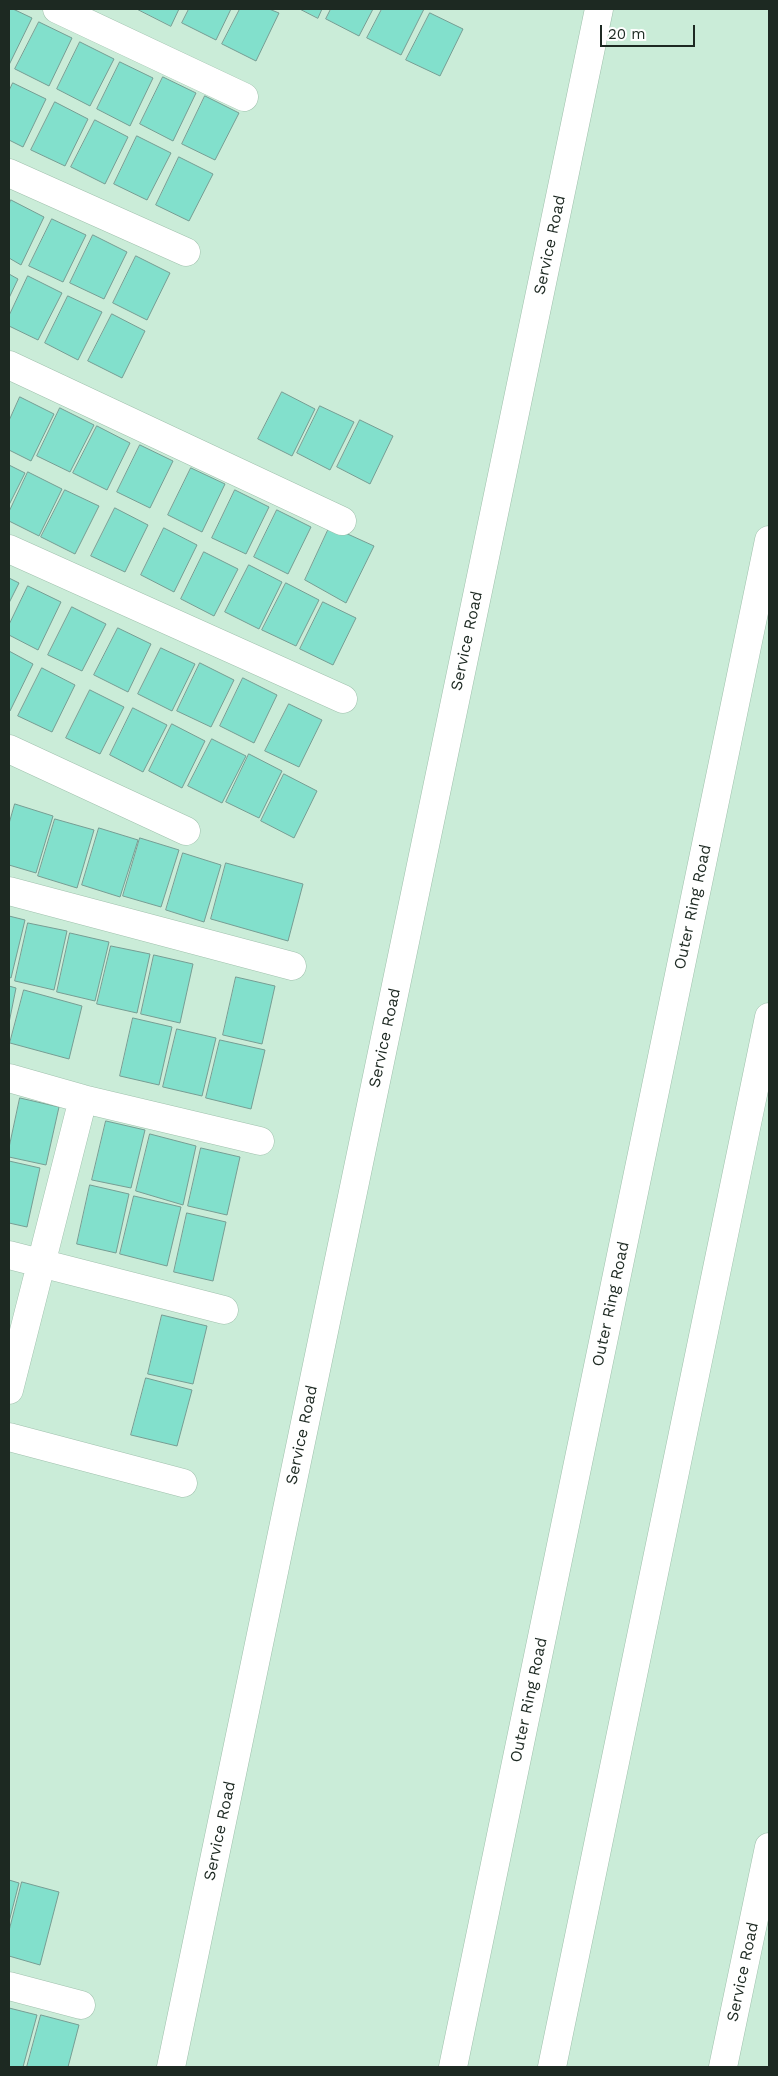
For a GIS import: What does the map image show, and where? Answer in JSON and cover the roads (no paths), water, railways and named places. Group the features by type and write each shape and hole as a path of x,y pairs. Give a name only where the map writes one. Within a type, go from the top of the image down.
{"main road":[{"path":"57,9 244,97"},
{"name":"Service Road","path":"171,2067 599,9"},
{"path":"9,173 186,252"},
{"path":"9,365 342,521"},
{"name":"Outer Ring Road","path":"453,2067 769,540"},
{"path":"9,550 343,699"},
{"path":"9,749 186,831"},
{"path":"9,891 292,966"},
{"path":"552,2067 769,1017"},
{"path":"9,1078 84,1099 260,1141"},
{"path":"9,1390 84,1099"},
{"path":"9,1254 224,1310"},
{"path":"9,1437 183,1483"},
{"name":"Service Road","path":"722,2067 769,1847"},
{"path":"9,1986 81,2004"}]}
